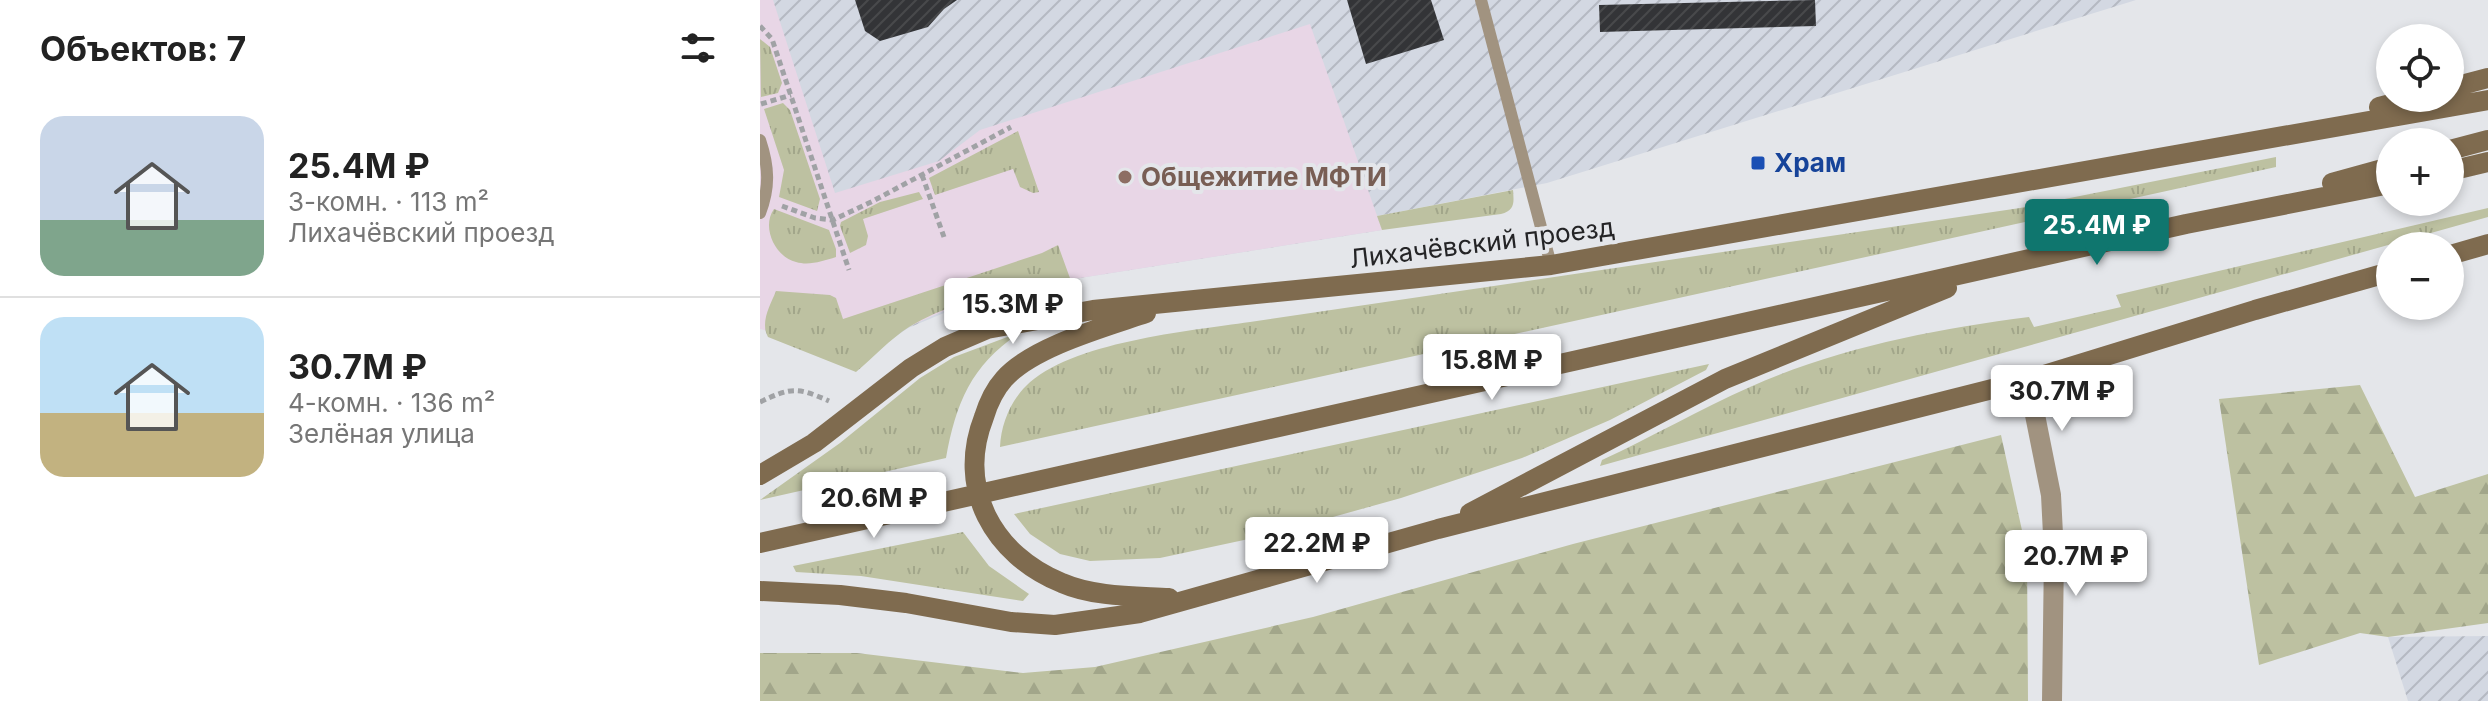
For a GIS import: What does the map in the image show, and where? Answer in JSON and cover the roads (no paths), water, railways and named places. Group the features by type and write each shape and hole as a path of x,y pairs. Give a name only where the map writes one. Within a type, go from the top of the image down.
{"main road":[{"path":"2464,84 2488,78"},
{"name":"Лихачёвский проезд","path":"760,475 814,443 911,368 945,347 987,329 1040,318 1180,302 1551,265 2488,100"},
{"name":"Лихачёвский проезд","path":"2248,142 2376,108"},
{"path":"2464,146 2488,140"},
{"path":"2464,168 2488,162"},
{"path":"2186,224 2376,171"},
{"path":"760,543 2186,224 2376,187"},
{"path":"2464,251 2488,244"},
{"path":"1438,529 1725,379 1998,267"},
{"path":"760,591 840,595 1011,622 1055,625 1140,613 1438,529 2028,380 2376,276"},
{"path":"1180,302 1079,336 1036,356 1004,379 988,405 976,436 973,465 977,494 986,516 1002,541 1028,565 1063,584 1108,593 1183,599"}],"street":[{"path":"2028,380 2051,495 2054,554 2052,701"}],"lane":[{"path":"1481,0 1551,265"},
{"path":"760,140 766,158 768,186 760,213"}],"place":[{"name":"Храм","path":"1758,163"},
{"name":"Общежитие МФТИ","path":"1125,177"}]}
